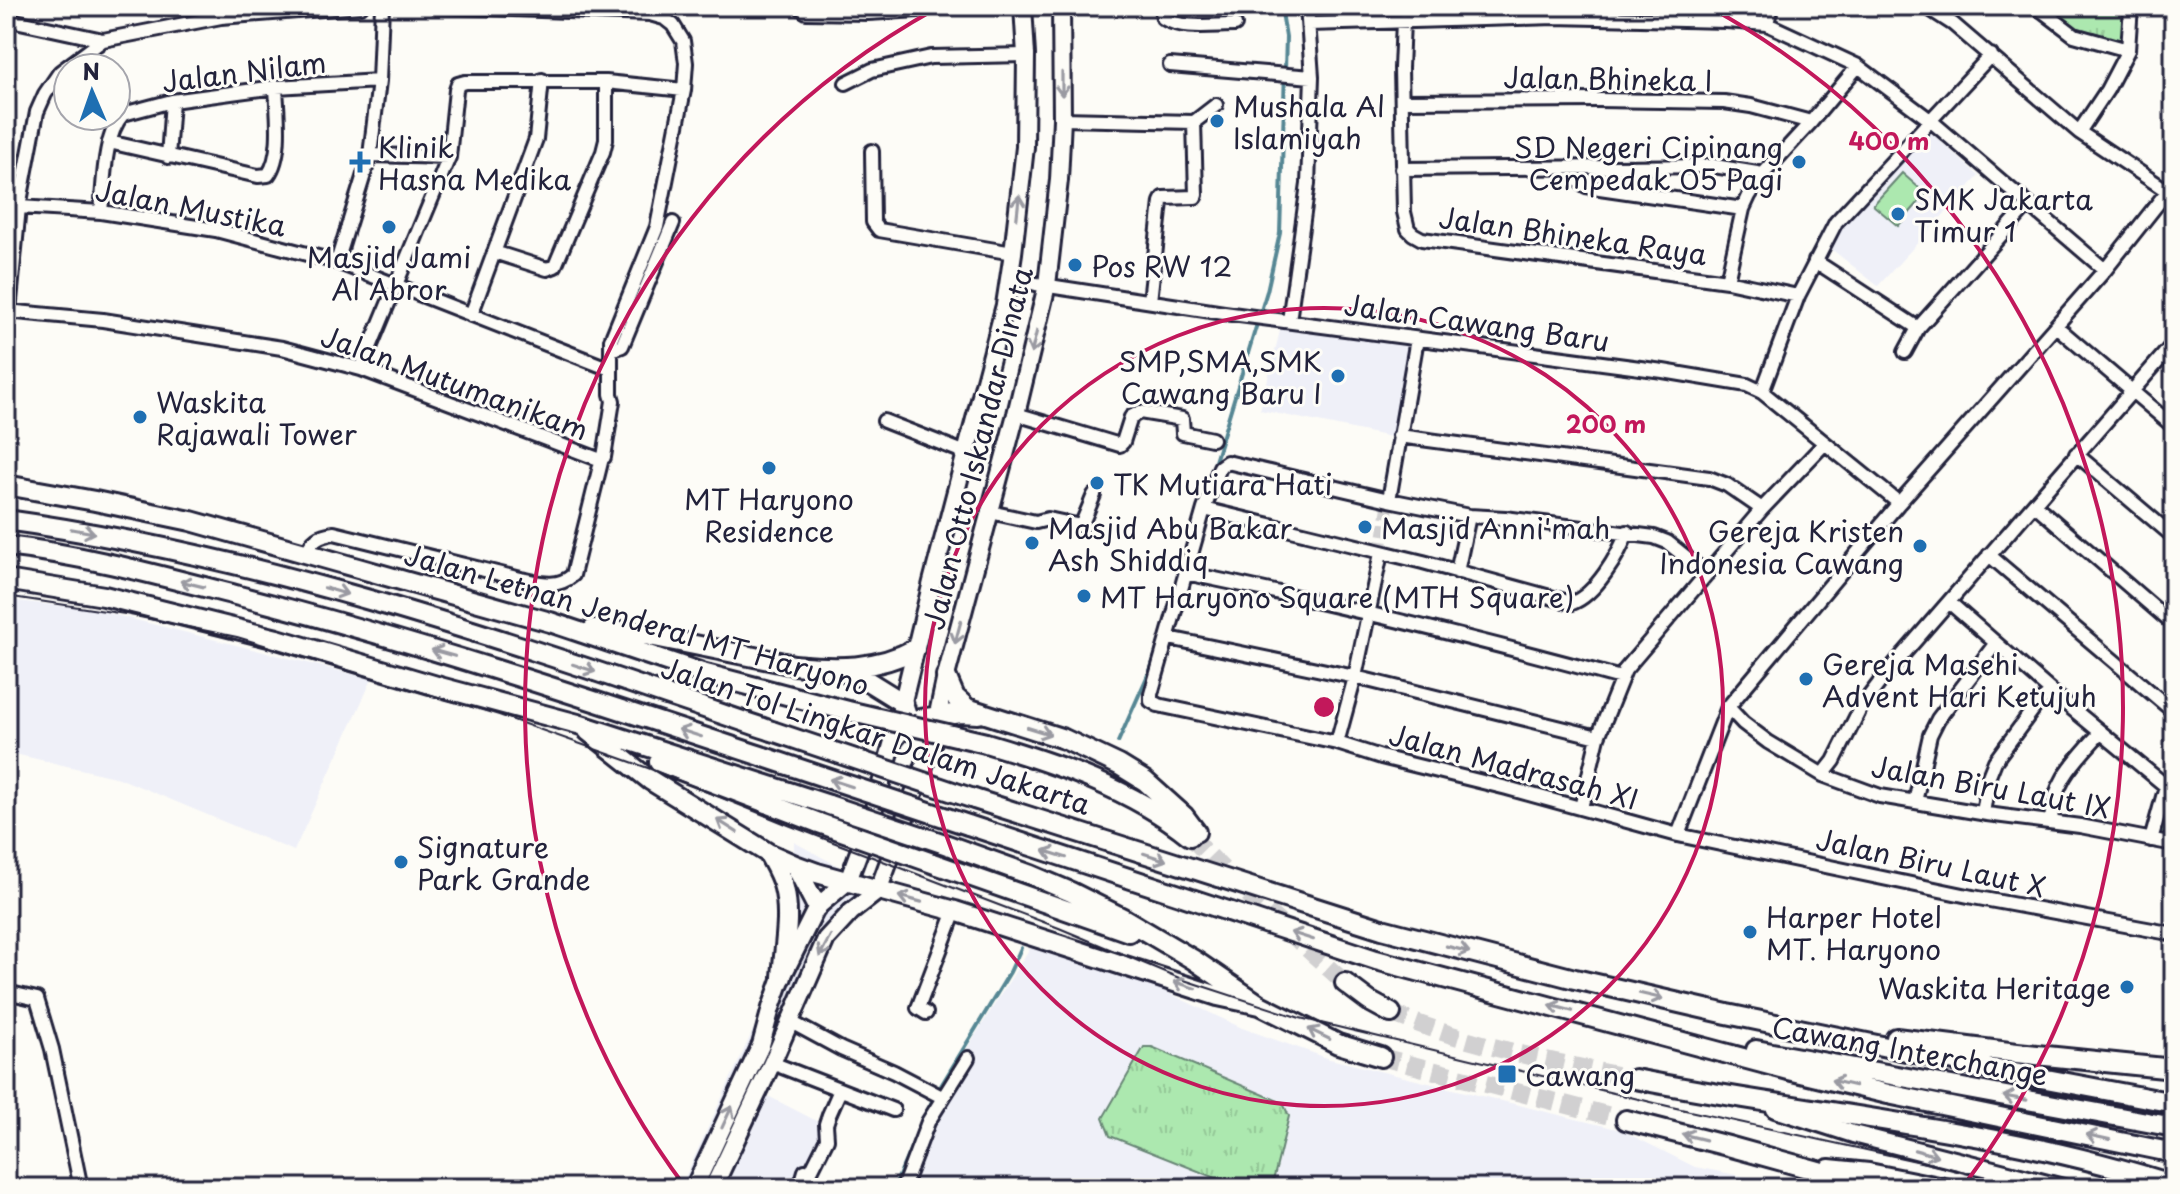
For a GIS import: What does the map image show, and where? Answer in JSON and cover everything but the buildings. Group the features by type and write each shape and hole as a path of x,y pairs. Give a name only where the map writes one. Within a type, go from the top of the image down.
{"highway":[{"name":"Jalan Letnan Jenderal MT Haryono","path":"6,485 191,521 573,629 702,673 986,743 1047,761 1109,788 1194,835 1184,816 1145,781 1119,765 1064,739 981,714"},
{"name":"Jalan Tol Lingkar Dalam Jakarta","path":"6,520 92,532 264,571 445,623 614,677 974,799 1382,929 1727,1014"},
{"name":"Jalan Tol Lingkar Dalam Jakarta","path":"6,546 44,550 147,572 457,657 1376,960 1636,1028"},
{"path":"6,580 104,596 221,624 578,724 942,843 1071,892 1123,918 1194,960 1260,1005 1338,1044 1381,1057"},
{"path":"573,629 630,632 794,665 820,667 874,665 899,658 915,649"},
{"path":"820,667 861,677 903,703 911,728 931,747"},
{"path":"946,676 955,697 967,708 981,714"},
{"path":"894,738 908,722 938,715 981,714"},
{"path":"578,724 650,780 768,853 795,865 955,911 1218,996 1260,1005"},
{"path":"616,736 647,758 819,823 1173,948"},
{"path":"768,853 785,890 787,913 782,977"},
{"path":"795,865 817,907"},
{"path":"1345,983 1391,1013"},
{"path":"1727,1014 1954,1046 2174,1069"},
{"path":"1727,1014 2011,1073 2174,1103"},
{"path":"1636,1028 1888,1094 2174,1153"},
{"name":"Cawang Interchange","path":"1636,1028 2174,1127"},
{"path":"1635,1079 1837,1112 2089,1160 2174,1185"},
{"path":"1626,1120 1880,1188"}],"main road":[{"name":"Jalan Otto Iskandar Dinata","path":"848,881 870,822 894,738 1005,305 1025,147 1023,6"},
{"name":"Jalan Otto Iskandar Dinata","path":"878,891 931,747 946,676 1047,285 1059,180 1061,6"},
{"path":"694,1188 761,1045 782,977 817,907 848,881"},
{"path":"713,1188 791,1022 826,939 851,912 878,891"},
{"path":"1743,1099 1853,1134 2063,1188"},
{"path":"1762,1157 1869,1172 1949,1188"}],"street":[{"path":"7,20 103,40 221,17 361,6"},
{"path":"337,262 370,155 379,81 382,6"},
{"path":"306,554 310,543 321,535 334,533 521,579 560,584 573,575 604,457 613,401 611,340 657,227 684,90 686,63 683,41 678,30 664,18 650,14 435,6"},
{"path":"799,6 806,12 919,10 918,6"},
{"path":"1161,6 1167,22 1235,25"},
{"path":"1289,321 1308,184 1312,77 1307,6"},
{"path":"1767,24 1771,6"},
{"path":"1678,835 1728,707 1899,503 2057,327 2172,188 2079,132 1991,55 1926,6"},
{"path":"2036,6 2074,35 2128,50"},
{"path":"2079,132 2107,90 2128,50 2131,6"},
{"path":"1309,24 1555,11 1767,24 1858,66 1930,120 2105,270"},
{"name":"Jalan Bhineka Raya","path":"1403,21 1404,212 1408,229 1413,234 1422,239 1727,281 1798,296"},
{"path":"7,312 19,207 37,112 60,72 103,40"},
{"path":"846,83 872,70 931,57 1026,55"},
{"path":"1762,392 1798,296 1836,222 1991,55"},
{"path":"1170,65 1312,77"},
{"path":"1727,281 1743,209 1763,174 1858,66"},
{"path":"361,369 449,157 458,84 542,80 606,82 684,90"},
{"path":"471,315 538,130 542,80"},
{"name":"Jalan Nilam","path":"101,212 109,142 123,114 172,101 276,87 379,81"},
{"path":"494,252 547,269 555,266 603,152 606,140 606,82"},
{"path":"109,142 258,176 268,175 273,165 277,139 276,87"},
{"path":"168,157 172,101"},
{"name":"Jalan Bhineka I","path":"1402,101 1724,102 1811,122"},
{"path":"1062,119 1194,122 1216,105"},
{"path":"1150,301 1161,202 1163,198 1196,195 1194,122"},
{"path":"872,151 873,222 879,230 1013,253"},
{"path":"370,155 449,157"},
{"path":"1402,169 1714,166 1763,174"},
{"path":"1570,168 1576,179 1586,186 1743,209"},
{"path":"1905,352 1918,328 2028,205"},
{"name":"Jalan Mustika","path":"19,207 101,212 216,230 337,262 610,369"},
{"path":"611,350 622,346 672,227 657,227"},
{"path":"1815,261 1918,328"},
{"name":"Jalan Cawang Baru","path":"1009,277 1247,316 1747,385 1762,392 1899,503"},
{"name":"Jalan Mutumanikam","path":"7,312 103,320 282,348 361,369 602,459"},
{"path":"2057,327 2174,427"},
{"path":"1389,500 1417,339"},
{"path":"1823,775 1834,761 1861,707 1886,674 2174,343"},
{"path":"1016,414 1120,445 1131,417 1140,412 1182,419 1183,433 1212,439"},
{"path":"884,421 966,453"},
{"path":"1399,436 1709,478 1723,482 1762,509"},
{"path":"1581,808 1598,737 1621,678 1631,663 1762,509 1825,443"},
{"path":"2076,454 2174,537"},
{"path":"1598,737 1355,677 1169,638 1204,509 1223,463 1231,462 1469,516 1654,537 1667,542 1707,574"},
{"path":"990,512 1036,522 1048,519 1081,526 1094,495"},
{"path":"2034,504 2174,625"},
{"path":"1204,509 1575,603 1617,556 1627,532"},
{"path":"1457,572 1469,516"},
{"path":"1337,743 1355,677 1381,553"},
{"path":"1989,555 2174,712"},
{"path":"1186,573 1274,591 1621,678"},
{"path":"1949,602 2101,732 2170,781 2151,840"},
{"name":"Jalan Madrasah XI","path":"1169,638 1151,694 1151,701 1158,705 1337,743 1678,835"},
{"path":"1915,802 1930,735 1938,719 1996,643"},
{"path":"1983,813 1989,776 1995,761 2037,704 2052,692"},
{"name":"Jalan Biru Laut IX","path":"1728,707 1768,742 1823,775 1880,796 2174,844"},
{"path":"2051,822 2051,810 2059,784 2101,732"},
{"name":"Jalan Biru Laut X","path":"1678,835 1973,897 2174,934"},
{"path":"926,1013 918,1008 955,911"},
{"path":"6,992 37,999 52,1049 81,1188"},
{"path":"791,1022 938,1094"},
{"path":"903,1188 928,1122 968,1058"},
{"path":"772,1063 893,1110"},
{"path":"800,1188 805,1171 810,1173 827,1139 826,1124 840,1090"}],"shaded area":[{"name":"SMK Jakarta Timur 1","path":"1929,131 1979,176 1878,286 1825,244"},
{"path":"6,156 10,156 13,288 6,288"},
{"name":"SMP,SMA,SMK Cawang Baru I","path":"1282,323 1416,342 1396,438 1260,410"},
{"path":"6,600 92,609 372,679 294,851 119,778 6,752"},
{"path":"794,842 862,879 768,1096 836,1131 800,1188 680,1188 754,1028 793,908"},
{"path":"1040,932 1242,1028 1330,1059 1621,1130 1695,1167 1805,1188 900,1188 939,1093"}],"green space":[{"path":"2045,6 2126,6 2121,46 2073,33"},
{"path":"1902,173 1926,194 1898,226 1873,205"},
{"path":"2174,781 2174,839 2155,836"},
{"path":"1144,1047 1152,1047 1283,1103 1289,1116 1272,1185 1267,1188 1241,1188 1110,1136 1103,1118"}],"waterway":[{"path":"1209,481 1267,291 1280,233 1286,37 1281,6"},
{"path":"1118,742 1151,668 1170,608"},
{"path":"925,1116 1021,948"},
{"path":"894,1188 918,1131"}],"tunnel":[{"path":"1381,553 1389,500"},
{"path":"1191,837 1240,887 1345,983"},
{"path":"1391,1013 1480,1043 1635,1079"},
{"path":"1381,1057 1626,1120"}],"tram line":[{"path":"6,596 125,614 237,637 499,715 648,768 1184,980 1300,1018 1676,1108 2038,1188"}],"place":[{"name":"Mushala Al Islamiyah","path":"1217,121"},
{"name":"Klinik Hasna Medika","path":"360,162"},
{"name":"SD Negeri Cipinang Cempedak 05 Pagi","path":"1799,162"},
{"name":"SMK Jakarta Timur 1","path":"1898,214"},
{"name":"Masjid Jami Al Abror","path":"389,227"},
{"name":"Pos RW 12","path":"1075,265"},
{"name":"SMP,SMA,SMK Cawang Baru I","path":"1338,376"},
{"name":"Waskita Rajawali Tower","path":"140,417"},
{"name":"MT Haryono Residence","path":"769,468"},
{"name":"TK Mutiara Hati","path":"1097,483"},
{"name":"Masjid Anni'mah","path":"1365,527"},
{"name":"Masjid Abu Bakar Ash Shiddiq","path":"1032,543"},
{"name":"Gereja Kristen Indonesia Cawang","path":"1920,546"},
{"name":"MT Haryono Square (MTH Square)","path":"1084,596"},
{"name":"Gereja Masehi Advent Hari Ketujuh","path":"1806,679"},
{"name":"Signature Park Grande","path":"401,862"},
{"name":"Harper Hotel MT. Haryono","path":"1750,932"},
{"name":"Waskita Heritage","path":"2127,987"},
{"name":"Cawang","path":"1507,1074"}]}
